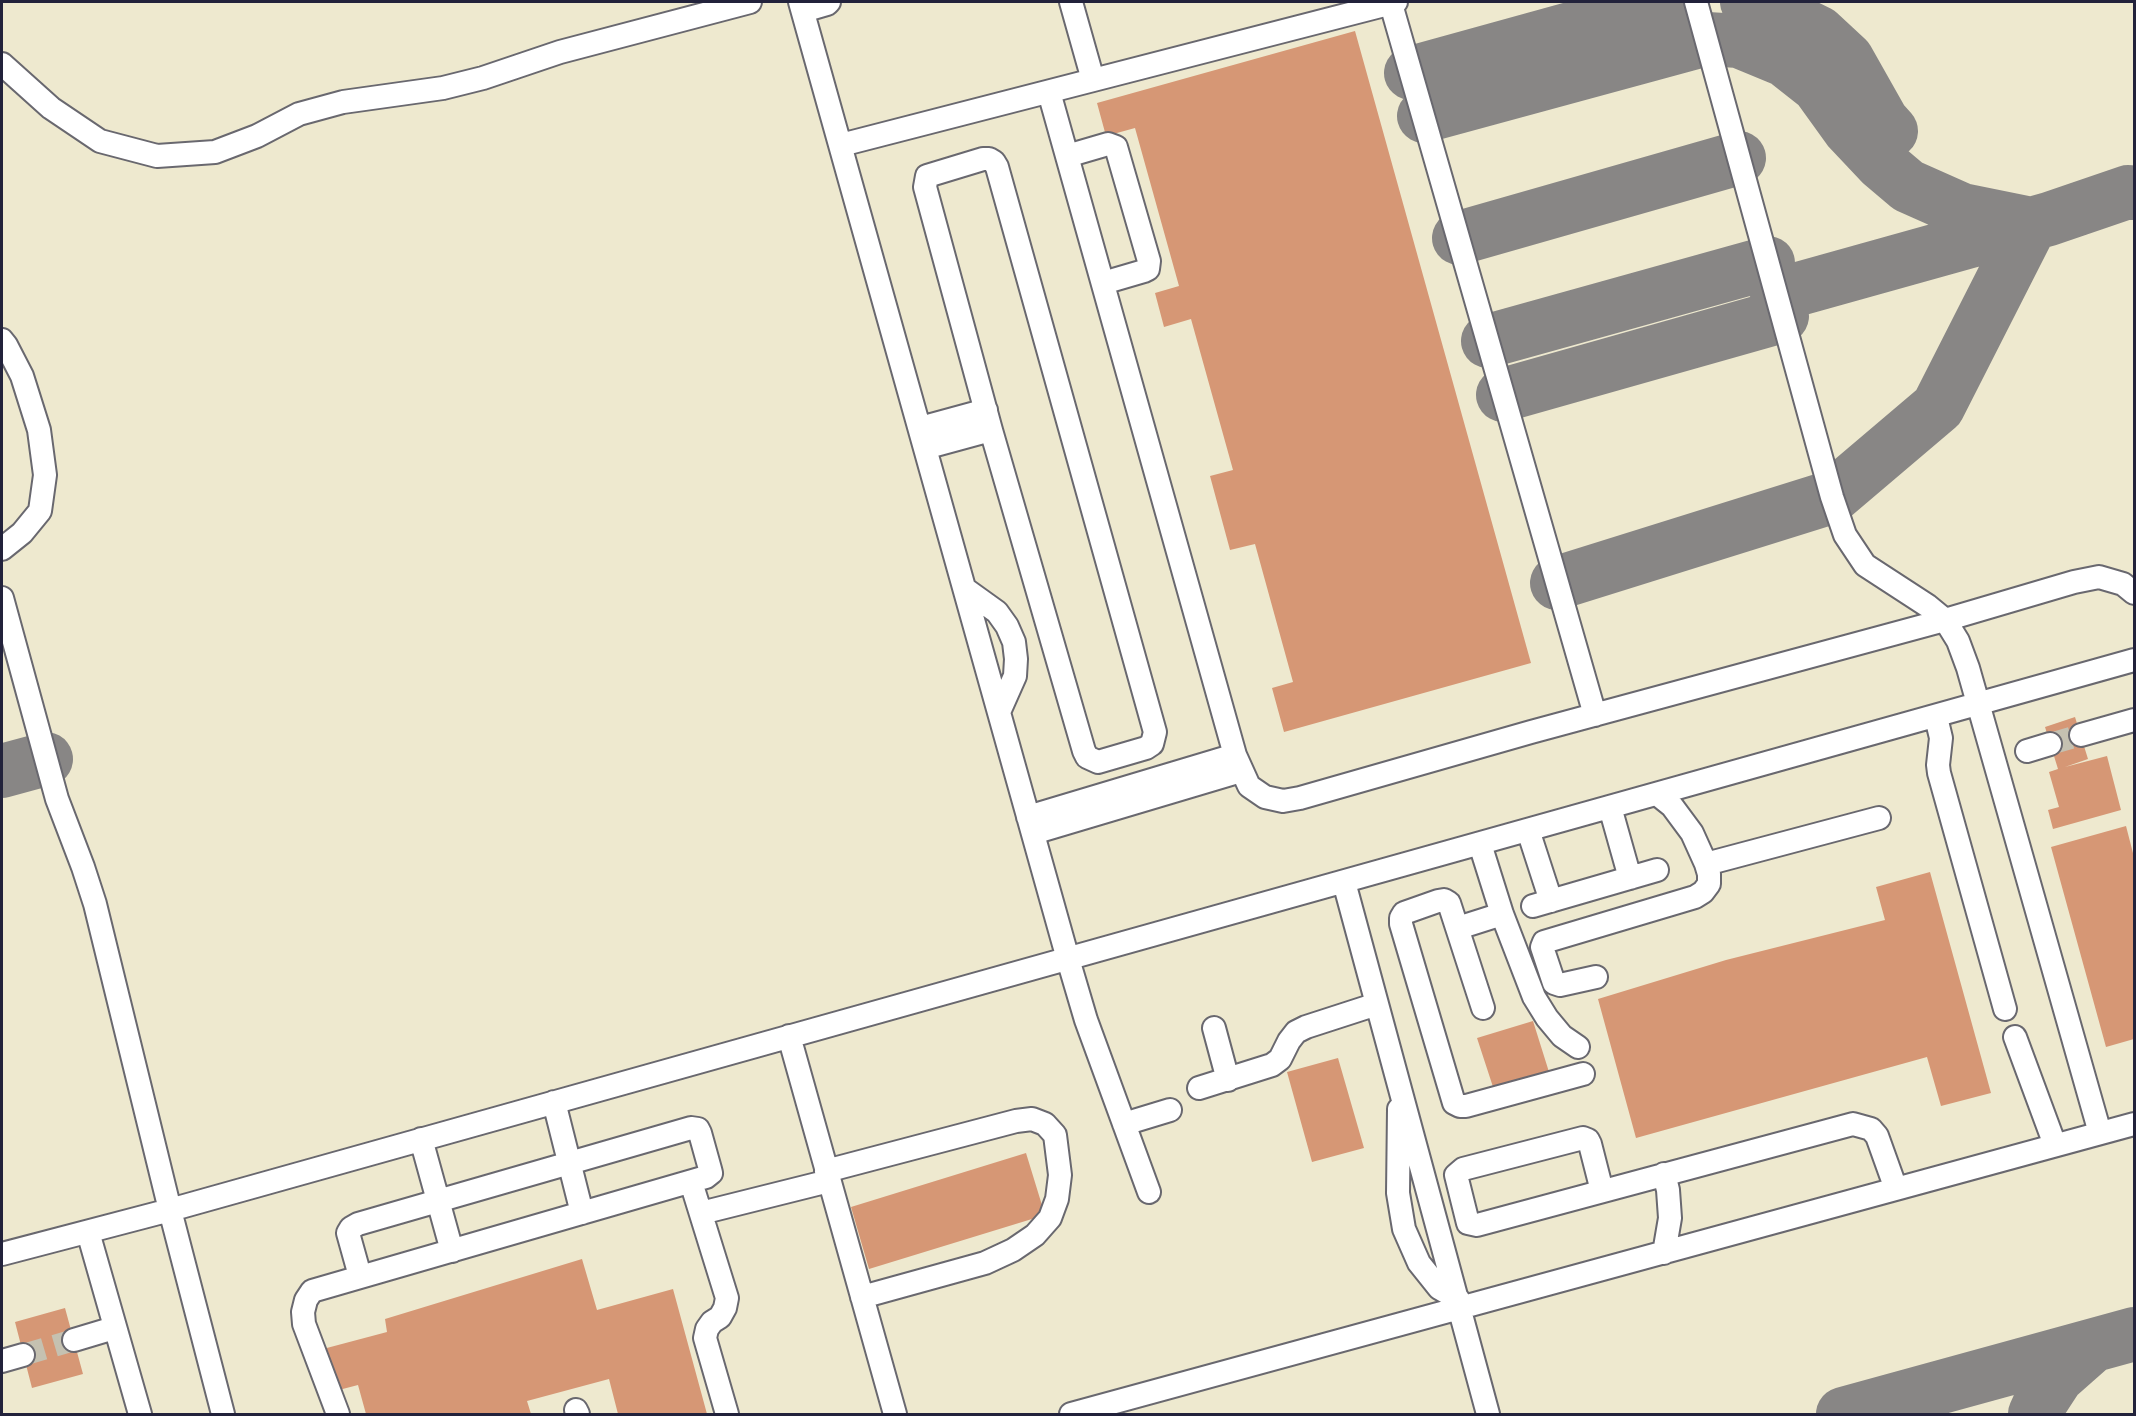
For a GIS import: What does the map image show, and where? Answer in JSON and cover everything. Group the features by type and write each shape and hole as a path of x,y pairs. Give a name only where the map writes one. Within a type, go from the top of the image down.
{"lane":[{"path":"2,64 51,108 100,141 157,156 215,152 257,136 299,114 344,102 443,88 483,78 560,52 750,2"},
{"path":"830,2 802,6 1068,959 1086,1020 1149,1192"},
{"path":"1071,2 1093,80"},
{"path":"1696,2 1829,486 1845,535 1865,565 1928,606 1945,620 1958,641 1979,705 2100,1133"},
{"path":"841,146 1394,3 1595,715"},
{"path":"1049,92 1238,763 1250,786 1265,797 1283,801 1300,798 1945,620 2074,582 2099,577 2123,584 2134,593"},
{"path":"1067,156 1108,144 1116,147 1149,261 1148,269 1144,271 1103,283"},
{"path":"989,159 997,167 1154,726 1155,739 1146,748 1098,762 1087,757 1084,751 988,420 925,181 932,173 989,159"},
{"path":"2,340 22,376 39,430 45,475 40,511 22,533 2,549"},
{"path":"922,438 988,420"},
{"path":"965,589 996,612 1007,626 1014,642 1017,659 1015,676 999,712"},
{"path":"2,598 57,799 95,904 223,1414"},
{"path":"2,1254 170,1210 2134,660"},
{"path":"1936,717 1941,738 1939,773 2005,1009"},
{"path":"2081,735 2134,720"},
{"path":"2027,751 2050,744"},
{"path":"1031,825 1238,763"},
{"path":"1596,977 1560,985 1554,983 1542,947 1544,942 1695,897 1709,884 1709,874 1696,840 1672,806 1657,794"},
{"path":"1610,807 1630,878"},
{"path":"1706,864 1879,818"},
{"path":"1528,830 1542,904 1657,870"},
{"path":"1480,844 1502,914 1534,997 1562,1036 1578,1047"},
{"path":"1344,882 1488,1414"},
{"path":"1483,1008 1449,903 1444,900 1409,909 1401,918 1454,1103 1466,1106 1583,1074"},
{"path":"1458,928 1502,914"},
{"path":"1199,1088 1272,1065 1285,1051 1296,1032 1377,1004"},
{"path":"1214,1028 1228,1080"},
{"path":"789,1036 895,1414"},
{"path":"2015,1036 2055,1145"},
{"path":"1400,1086 1398,1183 1404,1229 1419,1263 1440,1288 1459,1304"},
{"path":"554,1102 582,1213"},
{"path":"1124,1124 1170,1110"},
{"path":"701,1213 1016,1121 1032,1119 1045,1124 1054,1135 1060,1175 1057,1200 1050,1218 1035,1235 1013,1250 985,1263 862,1297"},
{"path":"1602,1191 1590,1144 1583,1138 1463,1169 1456,1175 1466,1218 1472,1225 1602,1191 1853,1124 1871,1129 1877,1136 1896,1189"},
{"path":"1071,1414 1459,1304 1664,1253 2134,1124"},
{"path":"338,1414 304,1324 303,1312 306,1300 312,1291 706,1177 711,1173 700,1133 695,1127 351,1228 348,1233 349,1241 360,1276"},
{"path":"421,1139 453,1251"},
{"path":"1664,1174 1668,1190 1670,1218 1664,1253"},
{"path":"691,1182 726,1299 725,1308 720,1317 707,1329 705,1338 727,1414"},
{"path":"88,1232 140,1414"},
{"path":"74,1340 114,1328"}],"building":[{"path":"1355,31 1531,663 1284,732 1272,688 1293,682 1255,544 1230,550 1210,476 1233,470 1191,319 1164,327 1155,293 1179,286 1135,128 1106,136 1097,103"},
{"path":"2075,717 2088,759 2065,767 2107,756 2121,810 2053,829 2048,810 2059,807 2049,772 2058,769 2045,727"},
{"path":"2126,826 2134,857 2134,1039 2106,1047 2051,847"},
{"path":"1930,872 1991,1093 1941,1106 1927,1057 1636,1138 1598,999 1726,960 1885,920 1876,887"},
{"path":"1533,1021 1549,1072 1494,1090 1477,1038"},
{"path":"1338,1058 1364,1148 1312,1162 1287,1072"},
{"path":"1026,1153 1045,1215 869,1269 851,1207"},
{"path":"582,1259 597,1310 673,1289 707,1414 618,1414 609,1379 527,1401 531,1414 366,1414 358,1385 335,1391 323,1349 387,1332 385,1319"},
{"path":"65,1308 83,1374 32,1388 15,1322"}],"taxiway":[{"path":"1411,73 1668,2"},
{"path":"1747,2 1775,11 1819,33 1847,59 1882,121 1891,131"},
{"path":"1424,116 1707,39 1739,41 1785,60 1818,86 1849,129 1882,164 1908,186 1962,210 2031,224 1938,407 1832,497 1557,583"},
{"path":"1459,238 1739,158"},
{"path":"1777,295 2049,219 2128,192 2134,193"},
{"path":"1488,341 1768,263"},
{"path":"1503,395 1782,316"},
{"path":"2,771 46,759"},
{"path":"1843,1414 2134,1334"},
{"path":"2035,1414 2057,1377 2091,1347"}],"tunnel":[{"path":"2050,744 2081,735"},
{"path":"23,1355 74,1340"}]}
